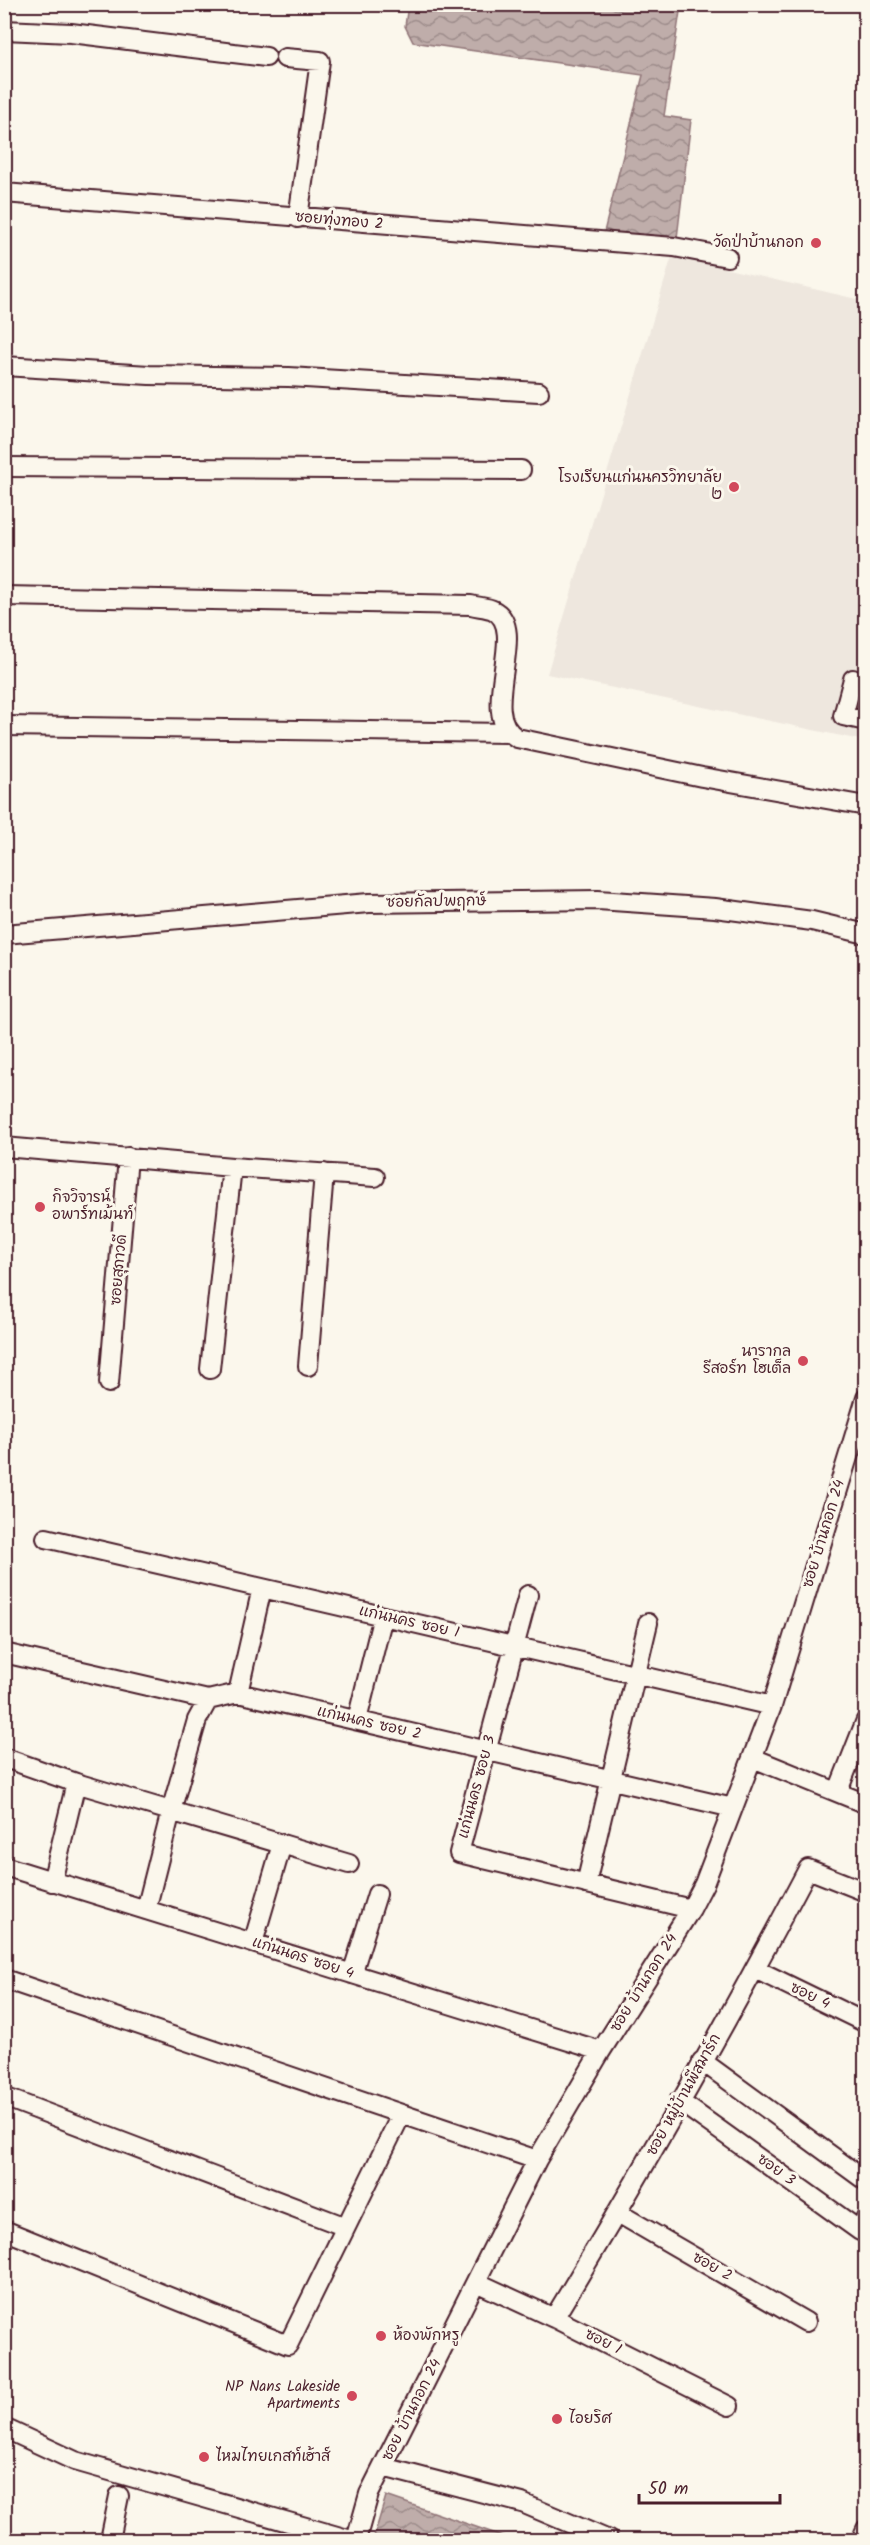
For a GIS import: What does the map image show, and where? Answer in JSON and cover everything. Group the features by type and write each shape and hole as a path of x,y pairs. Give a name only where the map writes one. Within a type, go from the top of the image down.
{"street":[{"path":"4,30 71,33 266,57"},
{"path":"285,58 320,61 298,218"},
{"name":"ซอยทุ่งทอง 2","path":"4,193 674,248 727,257"},
{"path":"4,366 148,375 289,377 539,392"},
{"path":"4,467 521,470"},
{"path":"4,596 471,605 495,611 504,623 507,638 500,706 502,721 508,733"},
{"path":"854,679 843,716 866,721"},
{"path":"4,726 508,733 517,738 702,777 866,806"},
{"name":"ซอยกัลปพฤกษ์","path":"4,934 369,903 598,900 715,908 812,921 866,934"},
{"path":"4,1147 375,1177"},
{"name":"ซอยสุภาวดี","path":"109,1383 128,1157"},
{"path":"210,1369 232,1167"},
{"path":"308,1366 324,1173"},
{"name":"ซอย บ้านกอก 24","path":"356,2541 369,2494 537,2160 601,2051 691,1909 704,1884 772,1706 866,1398"},
{"name":"แก่นนคร ซอย 1","path":"46,1538 772,1706"},
{"path":"238,1693 262,1588"},
{"name":"แก่นนคร ซอย 3","path":"528,1595 459,1853 691,1909"},
{"path":"357,1720 383,1616"},
{"path":"586,1884 648,1623"},
{"name":"แก่นนคร ซอย 2","path":"4,1653 208,1700 238,1693 733,1808"},
{"path":"146,1910 197,1720 208,1700"},
{"path":"838,1791 866,1720"},
{"path":"5,1758 76,1783 349,1864"},
{"path":"753,1758 866,1804"},
{"path":"52,1882 76,1783"},
{"path":"253,1943 282,1844"},
{"name":"แก่นนคร ซอย 4","path":"4,1866 601,2051"},
{"name":"ซอย หมู่บ้านพีสมาร์ก","path":"554,2318 618,2213 755,1969 808,1869 866,1892"},
{"path":"352,1974 377,1894"},
{"name":"ซอย 4","path":"755,1969 866,2023"},
{"path":"4,1979 537,2160"},
{"path":"702,2061 866,2181"},
{"path":"4,2097 346,2227"},
{"name":"ซอย 3","path":"679,2101 860,2231 866,2217"},
{"path":"4,2230 288,2345 401,2115"},
{"name":"ซอย 2","path":"618,2213 806,2322"},
{"name":"ซอย 1","path":"476,2282 554,2318 729,2406"},
{"path":"4,2428 75,2461 351,2541"},
{"path":"383,2466 522,2503 609,2541"},
{"path":"110,2541 120,2496"},
{"path":"861,2541 866,2529"}],"shaded area":[{"name":"โรงเรียนแก่นนครวิทยาลัย ๒","path":"672,256 865,301 865,741 547,674"}],"water":[{"path":"408,5 681,5 664,116 691,120 677,238 604,232 643,75 413,42 405,26"},
{"path":"386,2496 514,2540 373,2540"}],"place":[{"name":"วัดป่าบ้านกอก","path":"816,243"},
{"name":"โรงเรียนแก่นนครวิทยาลัย ๒","path":"734,487"},
{"name":"กิจวิจารน์ อพาร์ทเม้นท์","path":"40,1207"},
{"name":"นารากูล รีสอร์ท โฮเต็ล","path":"803,1361"},
{"name":"ห้องพักหรู","path":"381,2336"},
{"name":"NP Nans Lakeside Apartments","path":"352,2396"},
{"name":"ไอยริศ","path":"557,2419"},
{"name":"ไหมไทยเกสท์เฮ้าส์","path":"204,2457"}]}
